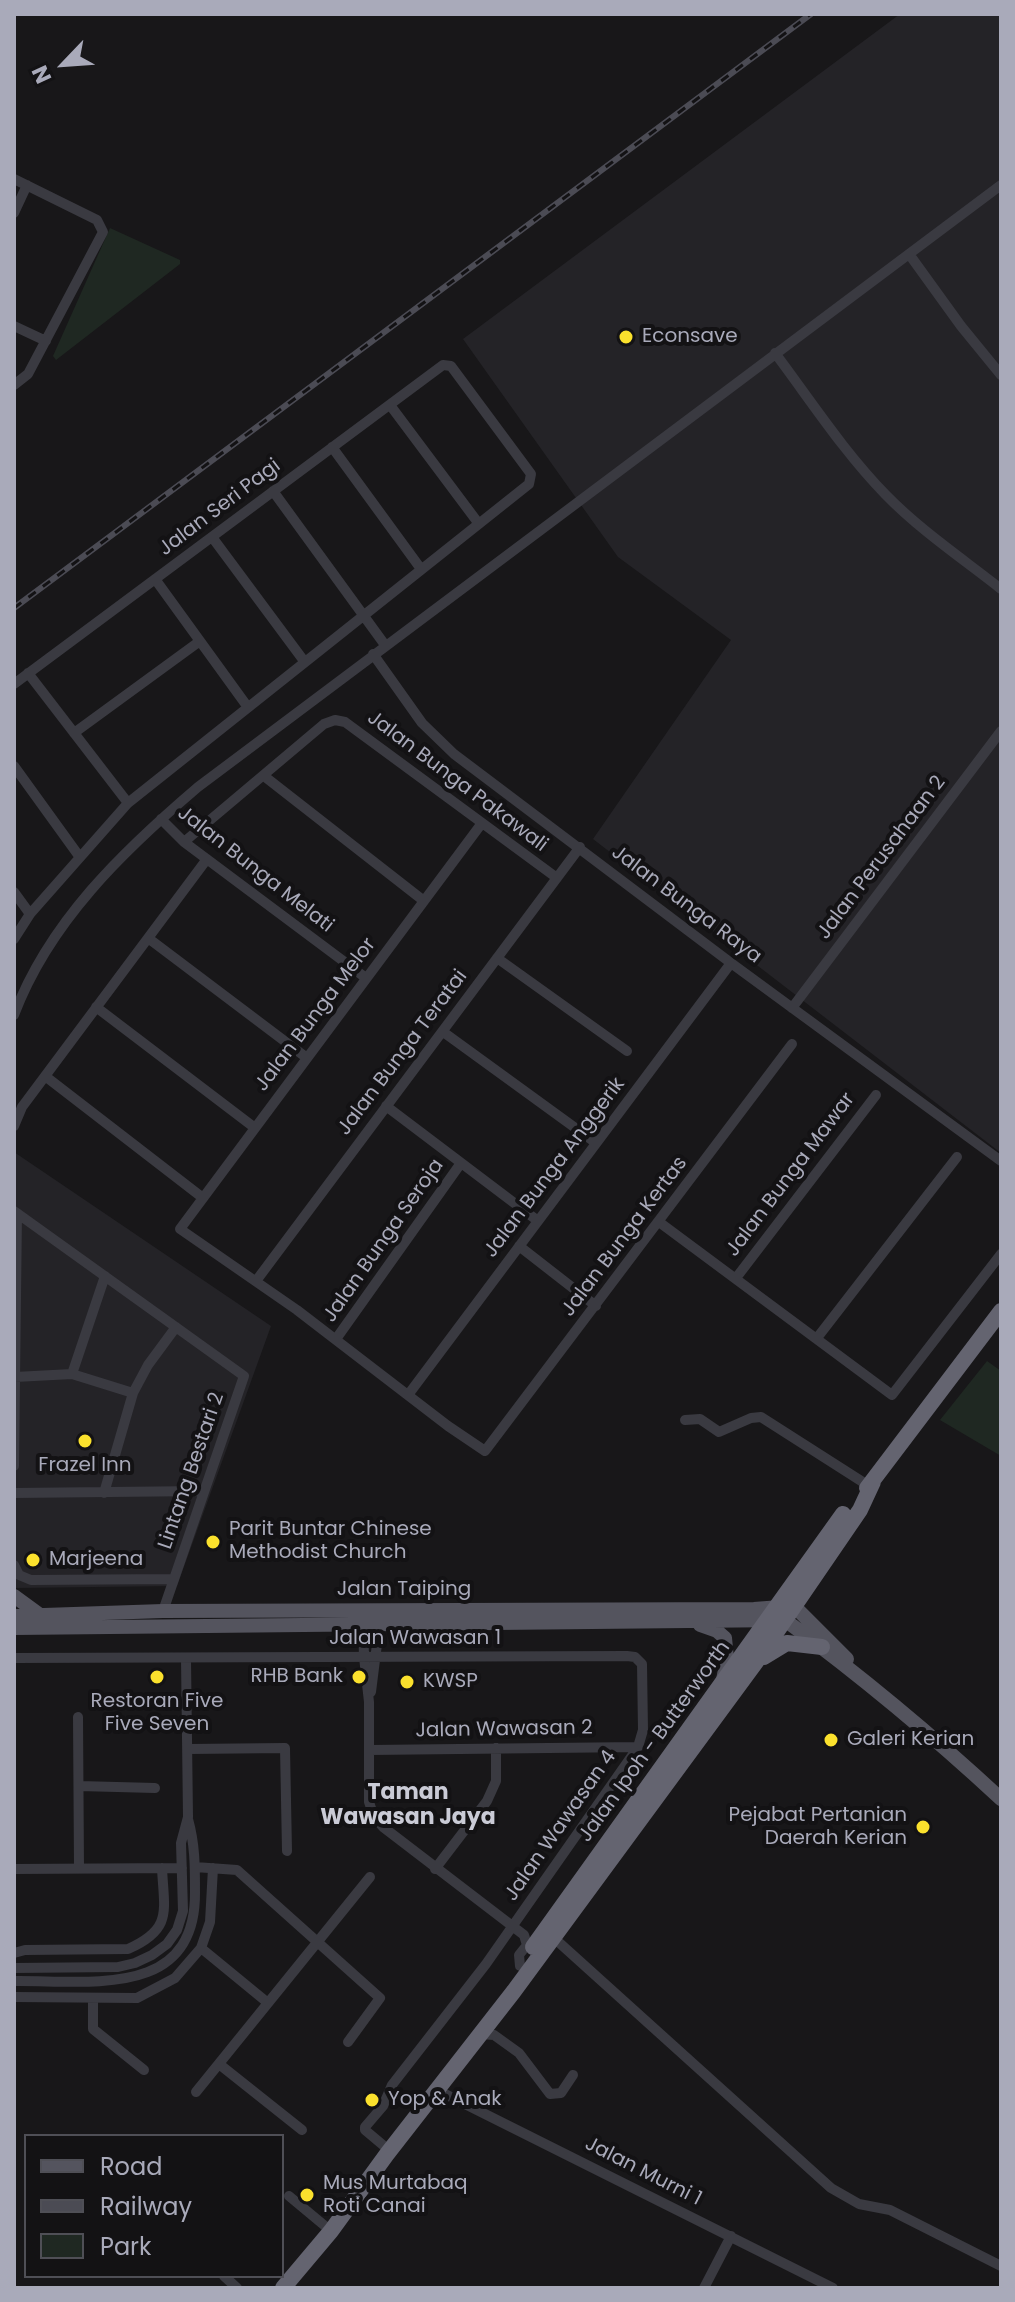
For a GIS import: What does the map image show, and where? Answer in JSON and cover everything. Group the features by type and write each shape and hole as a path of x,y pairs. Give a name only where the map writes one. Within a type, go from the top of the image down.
{"highway":[{"name":"Jalan Ipoh - Butterworth","path":"491,2036 520,1966 723,1680 781,1613 860,1510 871,1484 1001,1311"},
{"name":"Jalan Ipoh - Butterworth","path":"283,2288 331,2231 437,2090 491,2036 554,1938 756,1662 781,1613"},
{"path":"756,1662 787,1643 822,1647"}],"main road":[{"path":"14,1596 40,1615"},
{"name":"Jalan Taiping","path":"14,1616 163,1611 363,1617 781,1613"},
{"name":"Jalan Taiping","path":"380,1617 688,1621 781,1613"},
{"path":"781,1613 924,1728 1001,1799"},
{"path":"781,1613 837,1646 862,1677"},
{"name":"Jalan Taiping","path":"14,1628 363,1617"},
{"path":"688,1621 717,1631 725,1638 727,1659 723,1680"}],"street":[{"path":"14,179 97,220 103,232 28,374 14,385"},
{"path":"14,213 27,185"},
{"path":"14,1015 39,964 79,904 161,819 258,740 1001,185"},
{"path":"909,254 1001,375"},
{"path":"14,326 46,341"},
{"path":"775,353 843,446 885,494 1001,589"},
{"name":"Jalan Seri Pagi","path":"14,684 448,364 531,474 529,484 479,524"},
{"path":"14,939 30,914 128,803 479,524 390,405"},
{"path":"332,447 421,569"},
{"path":"273,491 385,645"},
{"path":"212,537 304,661"},
{"path":"155,579 247,706"},
{"path":"74,733 200,641"},
{"name":"Jalan Bunga Raya","path":"373,654 422,723 454,754 1001,1161"},
{"path":"28,673 128,803"},
{"name":"Jalan Bunga Pakawali","path":"184,842 324,724 335,720 345,722 557,878"},
{"name":"Jalan Perusahaan 2","path":"792,1008 1001,731"},
{"path":"14,766 79,856"},
{"path":"264,776 424,901"},
{"name":"Jalan Bunga Melati","path":"161,819 184,842 366,978"},
{"name":"Jalan Bunga Melor","path":"256,1281 180,1229 482,823"},
{"name":"Jalan Bunga Teratai","path":"256,1281 580,847"},
{"path":"14,1126 22,1107 207,859"},
{"path":"14,892 30,914"},
{"path":"148,938 307,1058"},
{"path":"497,958 627,1051"},
{"name":"Jalan Bunga Anggerik","path":"408,1395 731,963"},
{"path":"96,1007 255,1128"},
{"path":"446,1034 596,1143"},
{"name":"Jalan Bunga Kertas","path":"408,1395 485,1451 792,1044"},
{"path":"45,1076 203,1198"},
{"name":"Jalan Bunga Mawar","path":"736,1278 876,1095"},
{"path":"386,1106 538,1221"},
{"path":"817,1338 957,1157"},
{"name":"Jalan Bunga Seroja","path":"336,1339 461,1163"},
{"path":"16,1212 176,1327 148,1365 133,1393 104,1493"},
{"path":"14,1466 16,1212"},
{"path":"659,1222 892,1395 1001,1254"},
{"path":"519,1246 596,1306"},
{"path":"72,1374 105,1276"},
{"path":"256,1281 408,1395"},
{"name":"Lintang Bestari 2","path":"163,1611 244,1376 176,1327"},
{"path":"15,1377 72,1374 133,1393"},
{"path":"685,1420 700,1419 719,1432 751,1418 761,1417 871,1484"},
{"path":"14,1493 204,1491"},
{"path":"16,1570 31,1580 174,1579"},
{"path":"363,1617 369,1702 369,1802 374,1817 435,1869 524,1935 527,1945 519,1955 520,1966"},
{"path":"369,1702 380,1617"},
{"name":"Jalan Wawasan 1","path":"14,1658 635,1657 642,1664 643,1730 638,1747"},
{"path":"14,1968 118,1967 152,1955 167,1944 177,1930 183,1911 181,1843 188,1817 186,1659"},
{"path":"78,1717 79,1868"},
{"name":"Jalan Wawasan 2","path":"370,1750 638,1747"},
{"name":"Jalan Wawasan 4","path":"390,2151 365,2128 383,2106 392,2085 513,1926 638,1747"},
{"path":"189,1749 285,1748 287,1851"},
{"path":"435,1869 487,1801 496,1781 496,1748"},
{"path":"79,1786 155,1788"},
{"path":"14,1981 127,1980 148,1974 179,1951 195,1915 195,1842 188,1817"},
{"path":"195,1867 237,1870 380,1998 348,2042"},
{"path":"14,1953 25,1950 128,1949 143,1943 161,1926 164,1912 162,1868"},
{"path":"14,1869 182,1868"},
{"path":"14,1997 137,1998 175,1978 201,1948 210,1922 213,1868"},
{"path":"196,2092 370,1877"},
{"path":"524,1935 535,1934 546,1916 556,1915"},
{"path":"554,1938 831,2188 859,2204 890,2210 1001,2266"},
{"path":"201,1948 268,2003"},
{"path":"93,1998 93,2029 144,2070"},
{"path":"491,2036 522,2056 550,2094 561,2093 573,2075"},
{"path":"219,2064 302,2130"},
{"name":"Jalan Murni 1","path":"437,2090 833,2288"},
{"path":"289,2196 331,2231"},
{"path":"704,2288 731,2236"}],"shaded area":[{"path":"900,14 1001,14 1001,1153 593,839 731,640 618,557 463,339"},
{"path":"14,1152 271,1326 177,1586 14,1588"}],"green space":[{"path":"110,228 180,260 180,264 56,360 53,356"},
{"path":"987,1361 1001,1371 1001,1456 940,1420"}],"railway":[{"path":"14,608 811,14"}],"place":[{"name":"Econsave","path":"626,337"},
{"name":"Frazel Inn","path":"85,1441"},
{"name":"Parit Buntar Chinese Methodist Church","path":"213,1542"},
{"name":"Marjeena","path":"33,1560"},
{"name":"Restoran Five Five Seven","path":"157,1677"},
{"name":"RHB Bank","path":"359,1677"},
{"name":"KWSP","path":"407,1682"},
{"name":"Galeri Kerian","path":"831,1740"},
{"name":"Pejabat Pertanian Daerah Kerian","path":"923,1827"},
{"name":"Yop & Anak","path":"372,2100"},
{"name":"Mus Murtabaq Roti Canai","path":"307,2195"}],"district":[{"name":"Taman Wawasan Jaya","path":"408,1806"}]}
